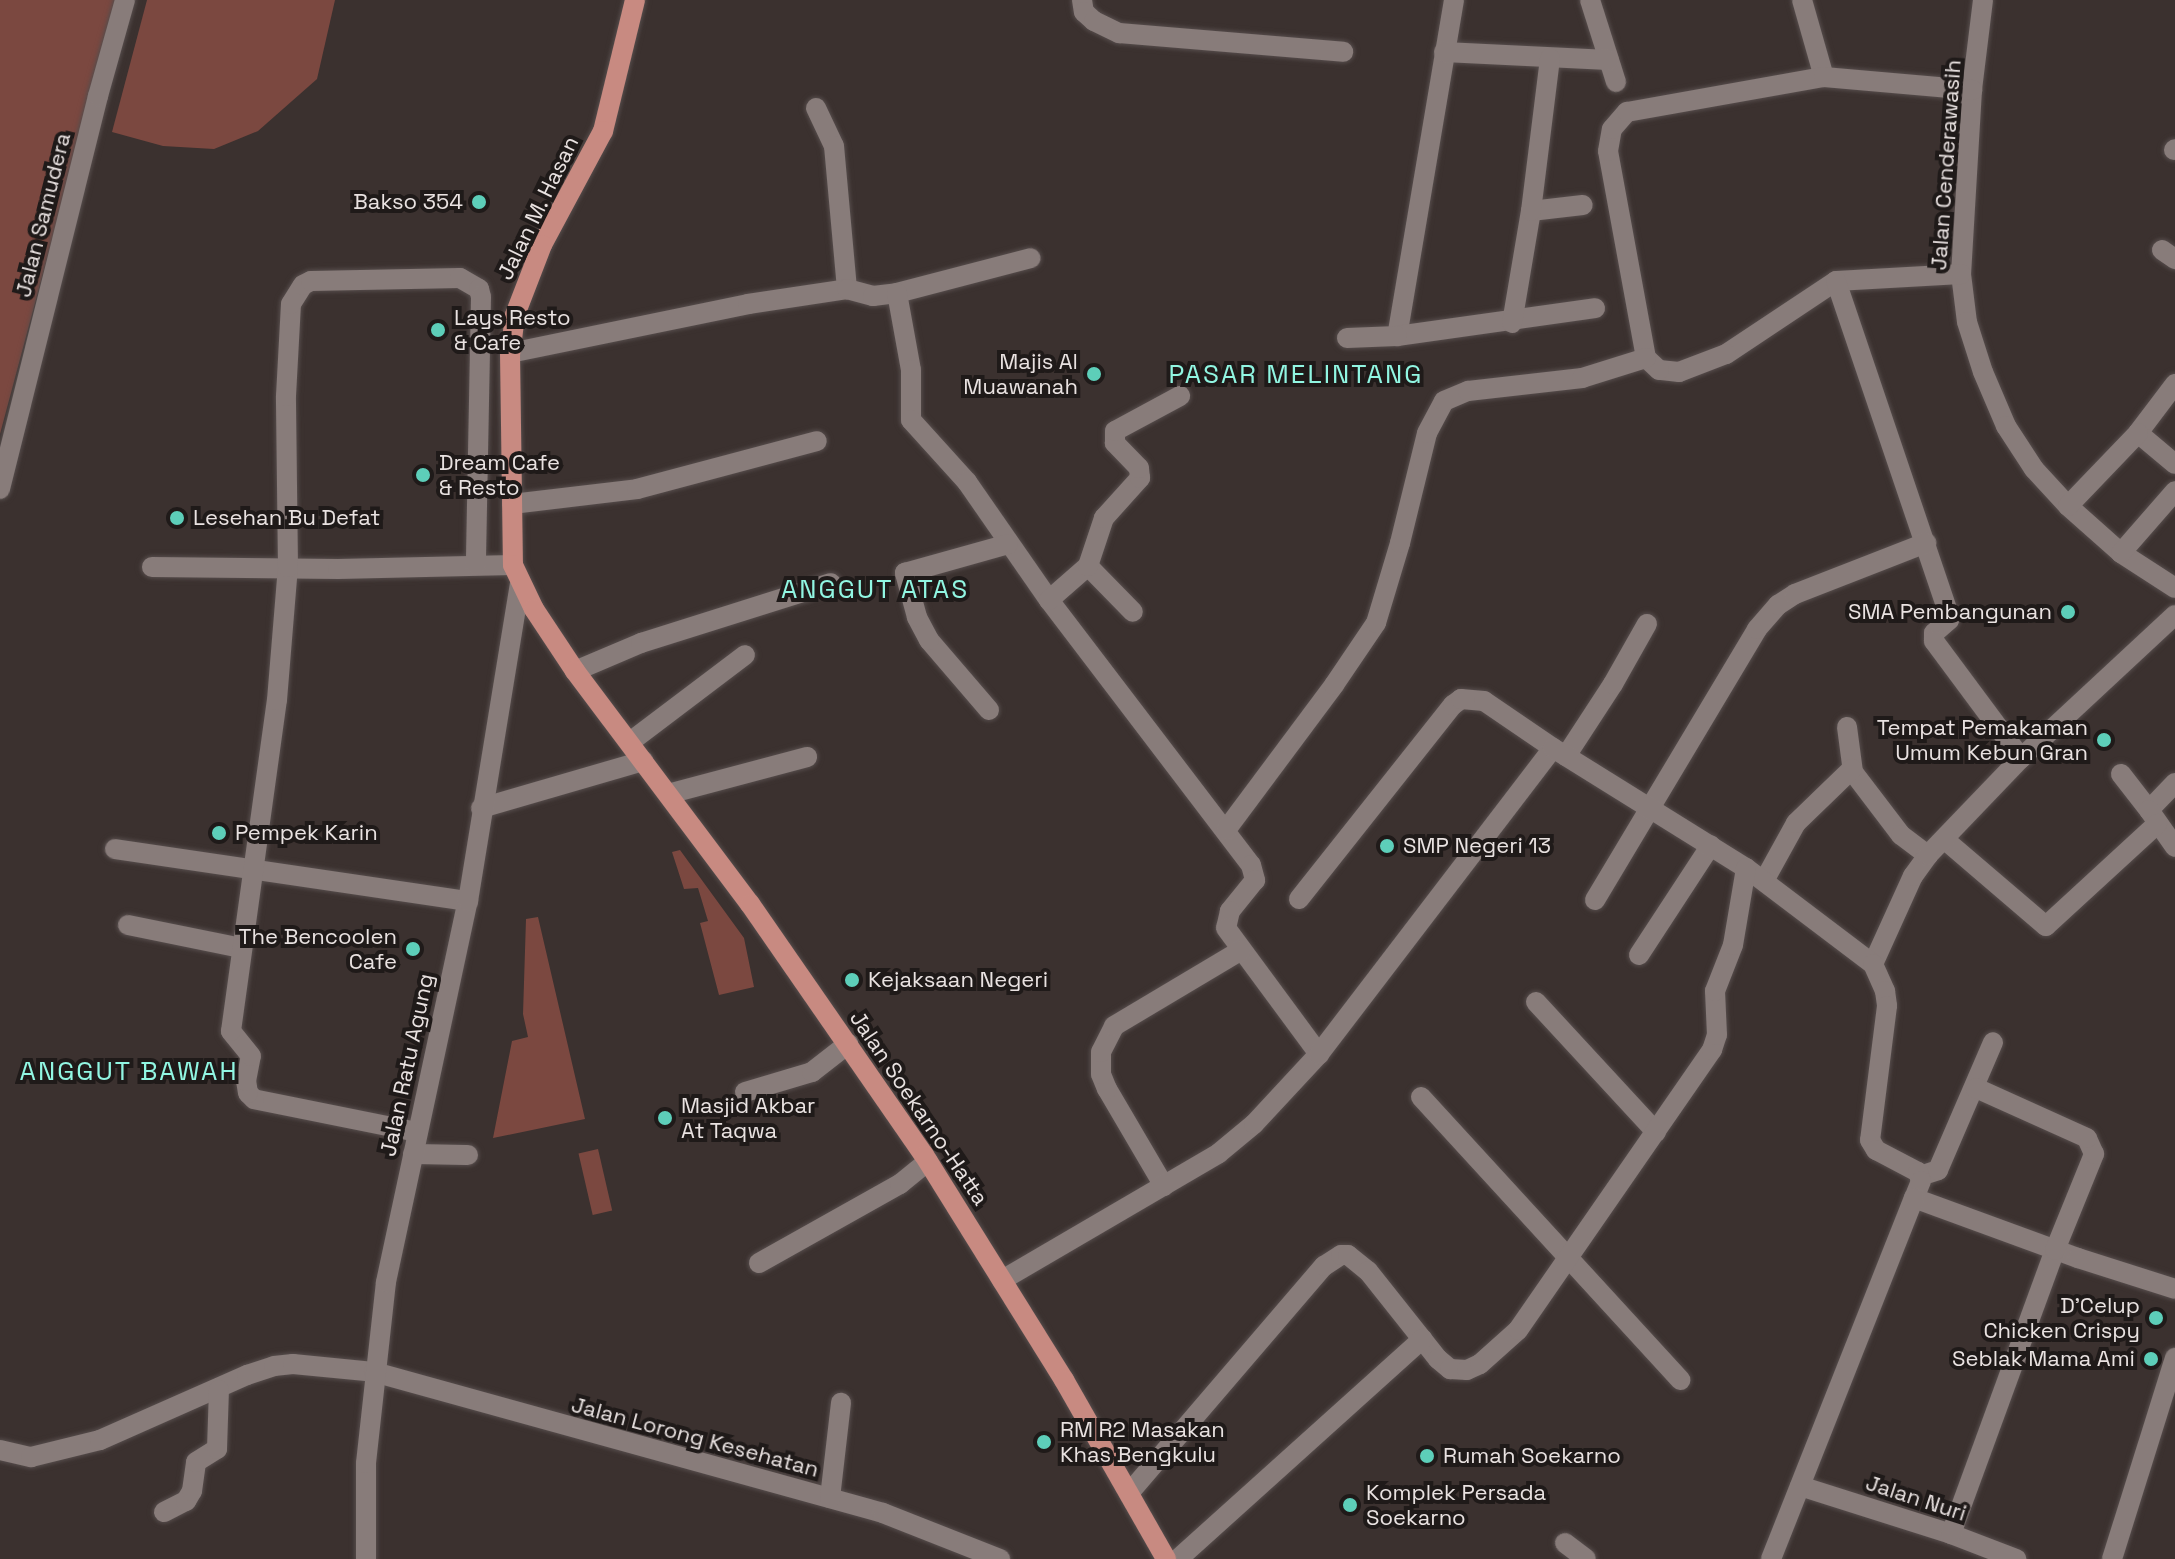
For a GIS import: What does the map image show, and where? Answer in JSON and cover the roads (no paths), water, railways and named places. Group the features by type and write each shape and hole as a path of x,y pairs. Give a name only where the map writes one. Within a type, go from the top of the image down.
{"main road":[{"name":"Jalan M. Hasan","path":"516,574 510,353 515,315 526,280 603,131 627,43 635,0"},
{"name":"Jalan Soekarno-Hatta","path":"516,574 575,671 668,794 928,1161 1130,1492 1166,1559"}],"street":[{"name":"Jalan Samudera","path":"0,489 125,0"},
{"path":"1082,0 1084,12 1119,33 1343,52"},
{"path":"1397,336 1454,0"},
{"path":"1590,0 1616,82"},
{"path":"1802,0 1824,77"},
{"name":"Jalan Cenderawasih","path":"1983,0 1972,90 1962,263 1967,322 1983,372 2006,426 2034,469 2068,506 2121,553 2175,588"},
{"path":"1444,52 1609,60"},
{"path":"1512,323 1531,211 1550,58"},
{"path":"1661,367 1608,151 1612,129 1627,112 1824,77 1972,90"},
{"path":"816,108 834,146 847,289"},
{"path":"1531,211 1583,205"},
{"path":"510,353 717,310 847,289 873,296 897,293 1031,258"},
{"path":"1226,830 1376,623 1432,418 1451,396 1661,367 1736,348 1836,281 1962,263"},
{"path":"417,1132 250,1096 246,1081 251,1056 231,1031 277,700 288,567 286,396 291,304 295,292 311,281 460,278 473,283 481,297 476,565"},
{"path":"1836,281 1950,617 1934,633 1937,649 2021,758"},
{"path":"897,293 911,370 911,420 967,482 1049,600 1226,830 1256,877 1225,921 1229,936 1319,1054"},
{"path":"1347,338 1397,336 1512,323 1595,308"},
{"path":"2068,506 2138,433 2175,384"},
{"path":"1049,600 1088,566 1104,518 1140,478 1139,468 1115,443 1115,431 1180,396"},
{"path":"2138,433 2156,452 2175,464"},
{"path":"512,504 637,489 817,441"},
{"path":"2121,553 2175,491"},
{"path":"1595,900 1757,629 1778,605 1795,594 1926,543"},
{"path":"989,710 929,640 917,617 905,573 1008,544"},
{"path":"152,567 338,569 476,565 516,574"},
{"path":"1088,566 1133,612"},
{"name":"Jalan Ratu Agung","path":"366,1559 366,1463 389,1261 468,901 516,574"},
{"path":"575,671 641,643 831,583"},
{"path":"1873,964 1913,876 1928,855 2021,758 2175,615"},
{"path":"1002,1280 1233,1143 1277,1101 1319,1054 1613,684 1647,624"},
{"path":"630,742 745,655"},
{"path":"1299,899 1453,705 1461,699 1484,701 1648,809 1746,868 1873,964 1885,991 1887,1006 1870,1140 1876,1150 1915,1170 1920,1176"},
{"path":"1847,727 1852,769 1891,824 1928,855"},
{"path":"668,794 807,757"},
{"path":"481,808 643,761"},
{"path":"1764,881 1796,823 1852,769"},
{"path":"2121,774 2175,847"},
{"path":"1944,839 2046,926 2153,817 2175,783"},
{"path":"1639,955 1711,845"},
{"path":"115,849 256,867 468,901"},
{"path":"1130,1492 1331,1259 1348,1255 1359,1263 1438,1359 1450,1369 1467,1370 1480,1364 1518,1330 1537,1307 1566,1258 1712,1050 1717,1035 1715,991 1733,945 1746,868"},
{"path":"128,925 241,948"},
{"path":"1164,1186 1107,1089 1101,1074 1101,1052 1114,1026 1240,951"},
{"path":"1536,1002 1656,1132"},
{"path":"1920,1176 1938,1170 1976,1088 1993,1042"},
{"path":"745,1092 812,1072 848,1044"},
{"path":"1951,1534 2055,1250 2094,1154 2092,1143 1976,1088"},
{"path":"1421,1097 1680,1380"},
{"path":"413,1154 468,1155"},
{"path":"759,1263 900,1184 928,1161"},
{"path":"1771,1559 1920,1176"},
{"path":"1914,1198 2055,1250 2175,1289"},
{"path":"1178,1559 1422,1339"},
{"path":"2112,1559 2175,1358"},
{"name":"Jalan Lorong Kesehatan","path":"0,1450 31,1457 100,1440 274,1366 293,1364 374,1372 830,1498 919,1525 1000,1559"},
{"path":"164,1512 186,1501 192,1491 196,1462 217,1449 219,1390"},
{"path":"830,1498 841,1403"},
{"name":"Jalan Nuri","path":"1800,1486 1951,1534 2016,1559"},
{"path":"1565,1543 1586,1559"}],"place":[{"name":"Bakso 354","path":"479,202"},
{"name":"Lays Resto & Cafe","path":"438,330"},
{"name":"Majis Al Muawanah","path":"1094,374"},
{"name":"Dream Cafe & Resto","path":"423,475"},
{"name":"Lesehan Bu Defat","path":"177,518"},
{"name":"SMA Pembangunan","path":"2068,612"},
{"name":"Tempat Pemakaman Umum Kebun Gran","path":"2104,740"},
{"name":"Pempek Karin","path":"219,833"},
{"name":"SMP Negeri 13","path":"1387,846"},
{"name":"The Bencoolen Cafe","path":"413,949"},
{"name":"Kejaksaan Negeri","path":"852,980"},
{"name":"Masjid Akbar At Taqwa","path":"665,1118"},
{"name":"D'Celup Chicken Crispy","path":"2156,1318"},
{"name":"Seblak Mama Ami","path":"2151,1359"},
{"name":"RM R2 Masakan Khas Bengkulu","path":"1044,1442"},
{"name":"Rumah Soekarno","path":"1427,1456"},
{"name":"Komplek Persada Soekarno","path":"1350,1505"}],"district":[{"name":"PASAR MELINTANG","path":"1296,375"},
{"name":"ANGGUT ATAS","path":"875,590"},
{"name":"ANGGUT BAWAH","path":"129,1072"}]}
